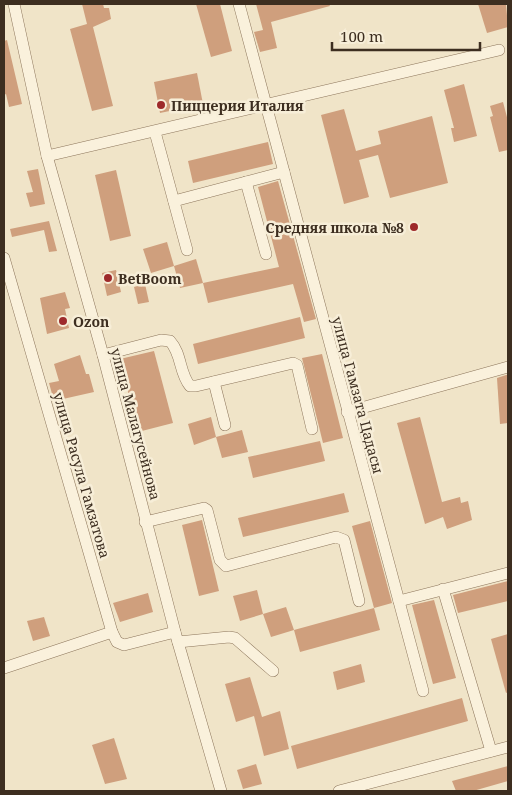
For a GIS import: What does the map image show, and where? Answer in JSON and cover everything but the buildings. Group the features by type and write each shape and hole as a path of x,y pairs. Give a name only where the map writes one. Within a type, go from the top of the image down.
{"street":[{"name":"улица Малагусейнова","path":"14,4 47,156 103,355 176,637 221,791"},
{"name":"улица Гамзата Цадасы","path":"239,4 423,691"},
{"path":"47,156 156,132 499,50"},
{"path":"156,132 187,250"},
{"path":"174,201 284,172"},
{"path":"246,182 266,254"},
{"name":"улица Расула Гамзатова","path":"4,258 112,632"},
{"path":"103,355 161,340 170,341 176,347 186,381 190,386 293,363 297,365 312,429"},
{"path":"347,412 508,367"},
{"path":"214,382 225,425"},
{"path":"146,522 204,508 207,510 220,560 226,566 341,537 344,540 359,601"},
{"path":"399,602 508,573"},
{"path":"443,589 491,751"},
{"path":"4,668 112,632 118,642 124,645 176,637 235,638 273,671"},
{"path":"339,791 508,747"}],"place":[{"name":"Пиццерия Италия","path":"161,105"},
{"name":"Средняя школа №8","path":"414,227"},
{"name":"BetBoom","path":"108,278"},
{"name":"Ozon","path":"63,321"}]}
